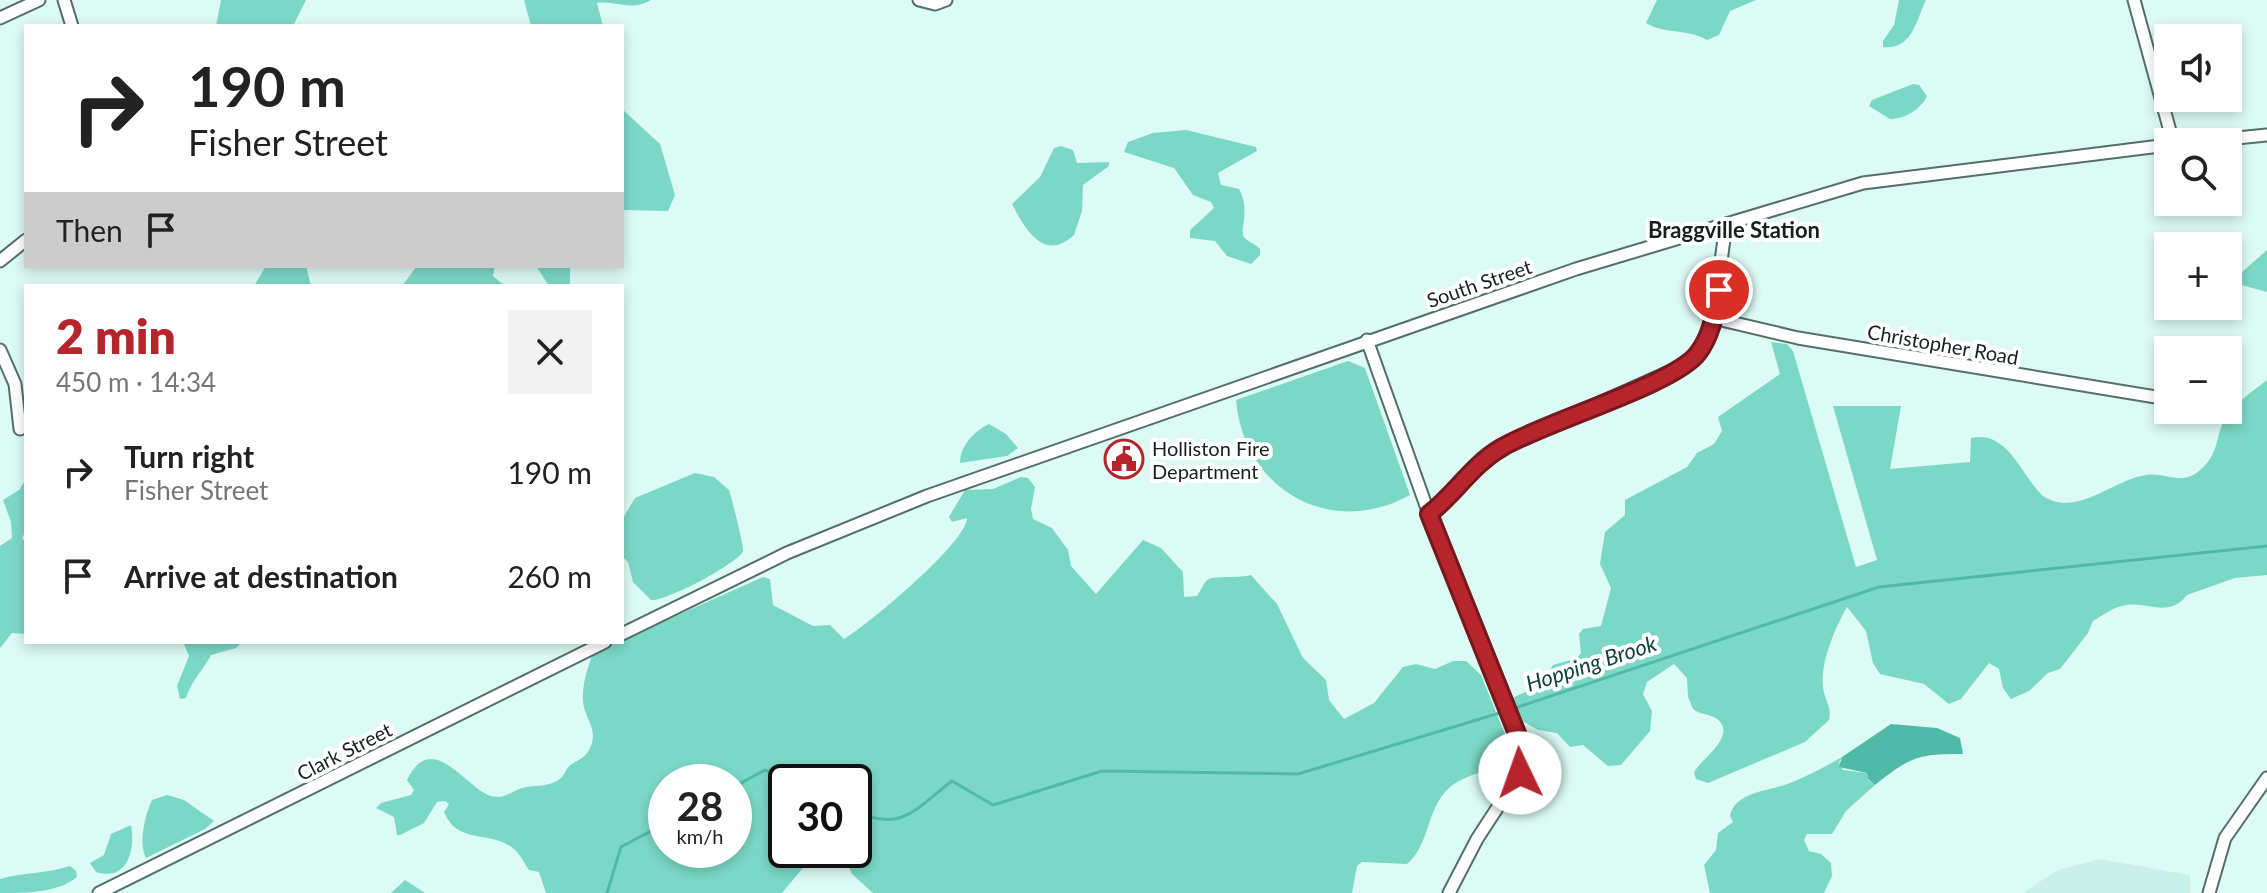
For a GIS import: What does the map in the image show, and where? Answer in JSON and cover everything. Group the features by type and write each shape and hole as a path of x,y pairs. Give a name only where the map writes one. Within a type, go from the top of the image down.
{"street":[{"path":"0,18 39,0"},
{"path":"64,0 71,24"},
{"path":"919,0 935,4 946,0"},
{"path":"2134,0 2166,128"},
{"path":"2242,138 2267,135"},
{"name":"South Street","path":"624,633 824,537 927,496 1576,269 1843,188 1883,179 2154,146"},
{"path":"1429,514 1478,465 1510,443 1685,366 1703,346 1713,318 1726,225"},
{"path":"0,261 24,242"},
{"name":"Christopher Road","path":"1713,318 1798,338 2154,397"},
{"path":"1367,340 1429,514 1522,746 1520,773 1477,839 1449,893"},
{"path":"0,350 15,384 20,429"},
{"name":"Clark Street","path":"99,893 601,644"},
{"path":"2209,893 2225,838 2239,813 2267,778"}],"shaded area":[{"path":"221,0 306,0 294,24 216,24"},
{"path":"524,0 651,0 637,5 597,3 602,24 530,24"},
{"path":"1657,0 1756,0 1730,11 1719,35 1707,40 1646,23"},
{"path":"1899,0 1926,0 1907,39 1893,47 1883,47 1883,41 1894,25"},
{"path":"1913,84 1919,85 1927,96 1917,109 1907,115 1890,119 1869,106 1872,100"},
{"path":"624,111 660,144 675,195 668,211 624,210"},
{"path":"1186,130 1256,147 1257,151 1218,173 1221,185 1239,189 1242,197 1244,237 1260,249 1260,255 1251,264 1227,256 1215,241 1190,238 1190,230 1214,208 1211,202 1193,195 1174,168 1124,152 1128,142 1153,133"},
{"path":"1061,146 1073,150 1077,163 1109,162 1109,166 1083,185 1082,211 1074,235 1063,243 1053,245 1045,244 1029,232 1012,204 1040,177 1054,148"},
{"path":"2267,250 2267,292 2242,285 2242,272"},
{"path":"265,268 306,268 310,284 255,284"},
{"path":"416,268 495,268 493,276 503,284 404,284"},
{"path":"537,268 570,268 570,284 548,284"},
{"path":"1771,342 1787,344 1793,351 1856,567 1877,560 1833,406 1901,406 1890,469 1970,462 1971,438 1984,437 2005,447 2043,496 2056,502 2069,503 2094,496 2133,478 2153,475 2186,478 2199,471 2211,457 2223,424 2242,424 2242,400 2267,380 2267,575 2235,578 2187,595 2180,602 2164,608 2131,605 2115,608 2093,621 2088,633 2060,669 2048,673 2029,691 2011,699 2003,688 1999,669 1989,663 1961,699 1949,704 1924,684 1880,674 1873,663 1866,631 1847,607 1833,635 1824,668 1823,688 1829,720 1805,742 1708,783 1696,779 1694,773 1720,740 1722,726 1715,717 1693,709 1688,697 1687,678 1674,664 1647,682 1643,694 1652,711 1650,731 1621,765 1608,766 1583,745 1570,747 1557,733 1538,730 1515,717 1510,699 1539,686 1553,665 1577,658 1581,653 1579,634 1583,629 1601,626 1611,588 1600,564 1605,532 1625,515 1625,500 1687,467 1697,453 1714,444 1722,431 1718,417 1780,374"},
{"path":"1348,361 1365,368 1410,495 1380,507 1350,511 1322,508 1296,498 1273,481 1255,459 1242,432 1236,400"},
{"path":"989,424 1006,434 1018,448 1007,456 960,463 962,451 969,440"},
{"path":"695,473 714,477 729,490 743,551 729,564 701,581 671,595 651,600 633,582 624,558 624,517 635,498"},
{"path":"1021,477 1028,478 1035,487 1031,509 1033,519 1052,528 1068,550 1071,566 1096,594 1143,540 1161,548 1183,572 1184,597 1197,596 1209,579 1251,575 1277,604 1303,658 1326,680 1329,700 1344,719 1374,703 1403,667 1416,664 1435,669 1453,661 1466,661 1481,675 1509,744 1506,762 1462,779 1449,788 1436,806 1420,847 1407,864 1362,862 1357,866 1352,893 873,893 849,868 872,868 872,764 768,764 768,868 803,868 782,893 546,893 539,872 529,870 514,849 505,843 466,833 450,823 444,812 449,804 445,801 437,802 424,823 400,835 397,835 394,817 376,808 381,803 411,795 414,790 407,780 417,765 427,759 449,766 481,791 496,797 557,781 570,765 587,754 592,742 593,732 583,694 593,653 613,644 624,644 624,639 763,577 770,579 773,605 813,626 830,625 844,639 893,601 951,545 963,530 967,518 952,522 949,517 965,490 993,489"},
{"path":"24,482 24,634 12,633 0,648 0,546 12,538 11,522 3,500 19,490"},
{"path":"184,644 240,644 211,655 186,698 180,699 177,686 189,656"},
{"path":"1891,724 1937,728 1960,738 1963,754 1925,756 1907,762 1875,785 1868,779 1867,773 1839,767 1842,757"},
{"path":"1842,757 1839,762 1843,770 1867,773 1868,780 1875,785 1846,811 1832,834 1807,834 1804,840 1809,851 1821,854 1831,863 1832,876 1824,893 1710,893 1704,865 1716,850 1718,833 1733,822 1730,816 1739,801 1796,781"},
{"path":"167,795 184,800 214,821 205,829 146,858 143,829 147,813 152,800"},
{"path":"131,825 132,844 127,862 115,872 96,872 90,863 104,855 111,834"},
{"path":"2100,859 2190,875 2190,893 2023,893 2058,870"},
{"path":"70,866 77,877 60,886 41,891 0,893 0,879"},
{"path":"405,880 425,893 391,893"}],"waterway":[{"name":"Hopping Brook","path":"872,817 884,820 907,815 952,781 993,805 1102,771 1298,774 1503,712 1879,587 2267,546"},
{"name":"Hopping Brook","path":"752,777 768,771"},
{"name":"Hopping Brook","path":"607,893 621,847 648,833"}],"place":[{"name":"Holliston Fire Department","path":"1124,459"}],"district":[{"name":"Braggville Station","path":"1734,229"}],"route":[{"path":"1520,773 1522,746 1508,706 1429,514 1478,465 1510,443 1691,362 1712,326 1719,290"}]}
